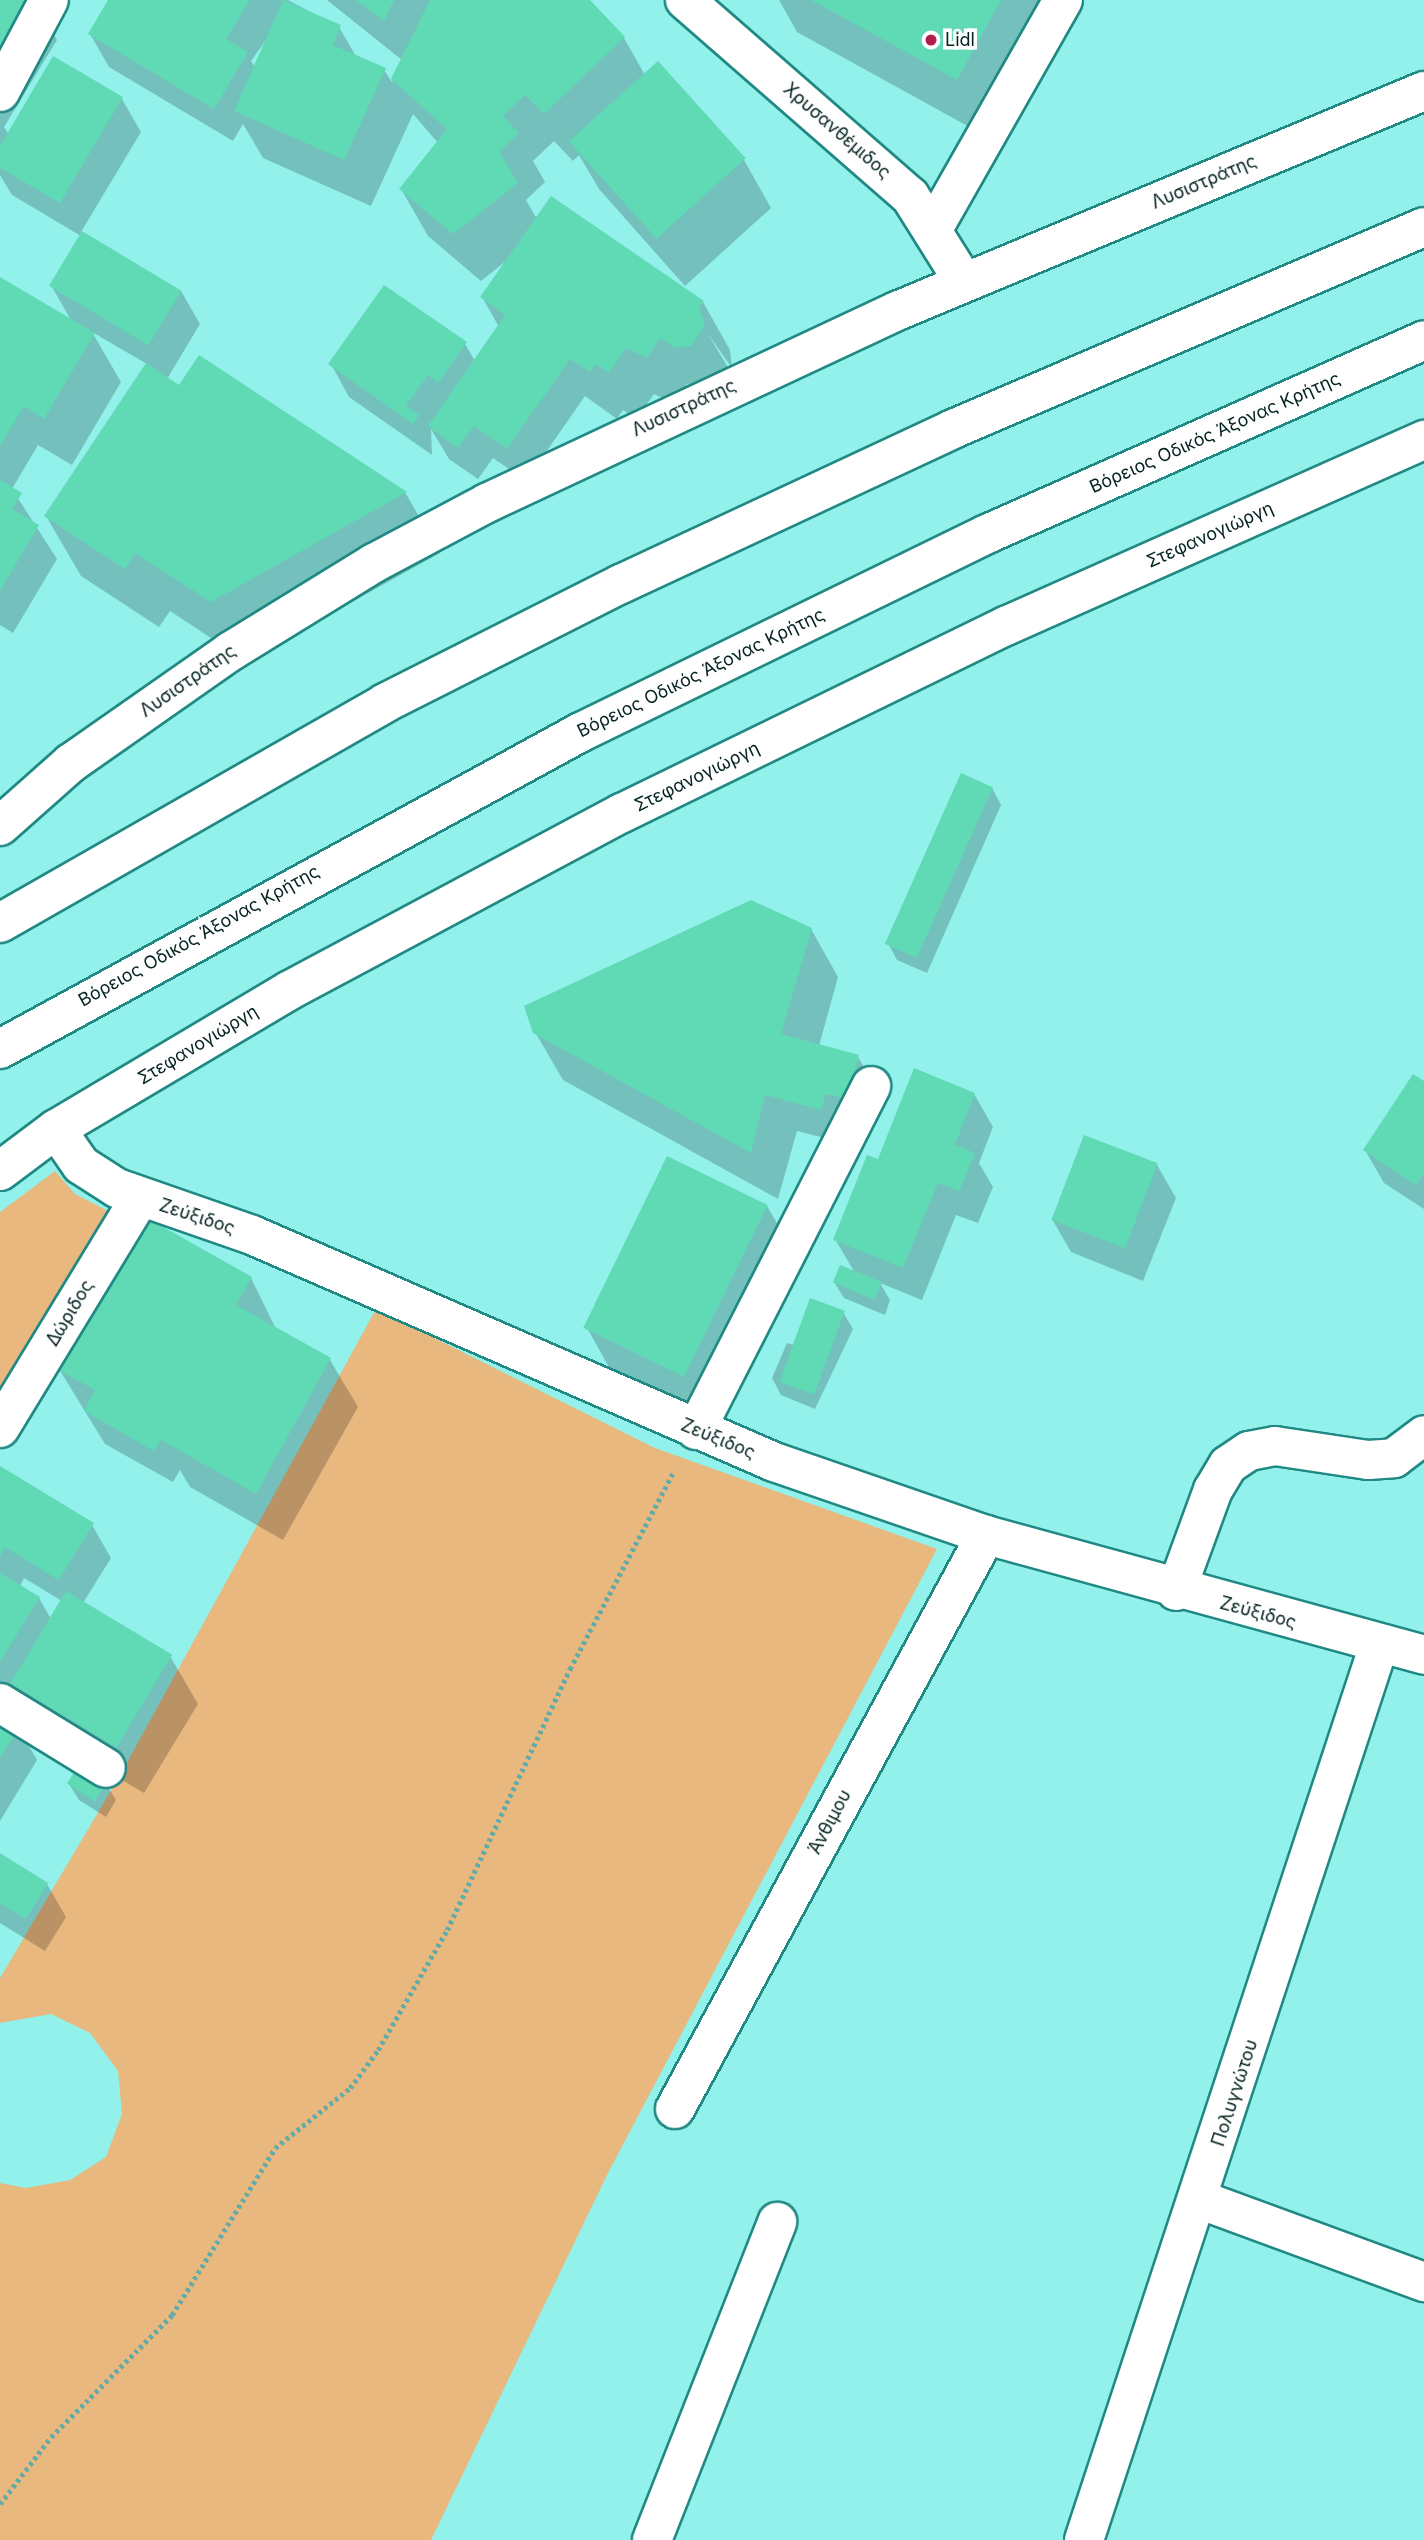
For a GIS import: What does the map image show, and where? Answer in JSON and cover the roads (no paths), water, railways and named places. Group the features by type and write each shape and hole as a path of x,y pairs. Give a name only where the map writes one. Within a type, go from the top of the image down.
{"main road":[{"path":"0,92 49,0"},
{"name":"Χρυσανθέμιδος","path":"685,0 880,167 934,228 964,282"},
{"path":"934,228 1063,0"},
{"name":"Λυσιστράτης","path":"0,826 71,763 168,694 374,563 681,409 964,282 1424,91"},
{"path":"0,922 385,703 621,584 966,424 1424,227"},
{"name":"Βόρειος Οδικός Άξονας Κρήτης","path":"0,1049 579,733 987,534 1424,340"},
{"name":"Στεφανογιώργη","path":"0,1171 57,1129 290,990 622,813 1006,626 1424,440"},
{"path":"696,1430 871,1086"},
{"name":"Ζεύξιδος","path":"57,1129 91,1175 140,1198 252,1235 696,1430 986,1535 1176,1591 1424,1655"},
{"name":"Δώριδος","path":"0,1428 140,1198"},
{"path":"1176,1591 1213,1490 1228,1465 1249,1451 1275,1446 1368,1460 1394,1458 1424,1435"},
{"name":"Άνθιμου","path":"675,2109 986,1535"},
{"name":"Πολυγνώτου","path":"1084,2540 1200,2200 1379,1645"},
{"path":"0,1703 106,1768"},
{"path":"1200,2200 1424,2282"},
{"path":"652,2540 777,2222"}],"place":[{"name":"Lidl","path":"931,40"}]}
